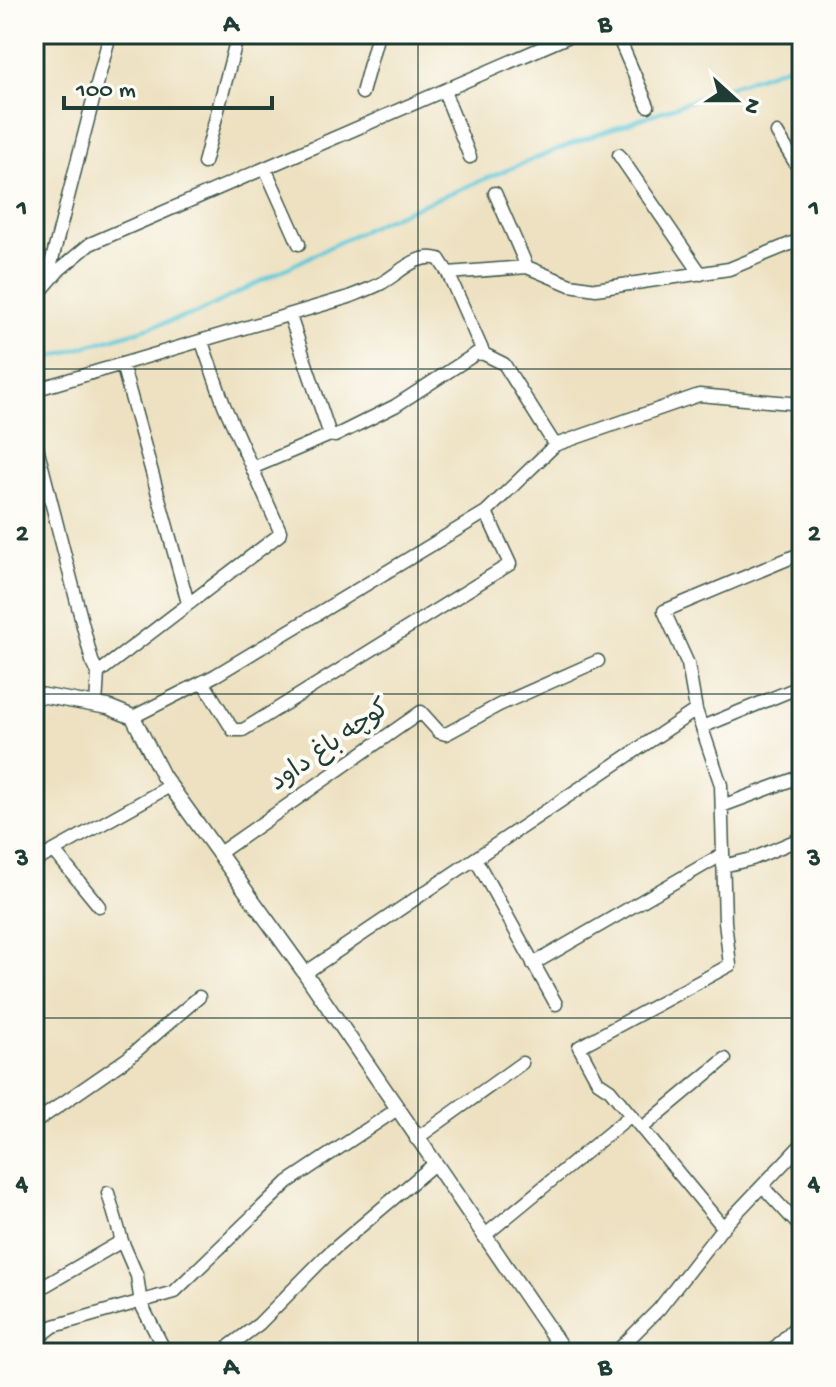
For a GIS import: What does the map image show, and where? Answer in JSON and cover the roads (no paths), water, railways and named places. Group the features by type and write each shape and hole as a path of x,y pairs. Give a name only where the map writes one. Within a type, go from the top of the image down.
{"street":[{"path":"45,286 110,34"},
{"path":"204,163 238,34"},
{"path":"362,93 378,34"},
{"path":"34,299 82,249 574,34"},
{"path":"617,34 648,106"},
{"path":"444,91 470,157"},
{"path":"777,133 802,174"},
{"path":"619,155 701,274"},
{"path":"265,168 299,244"},
{"path":"495,193 527,267"},
{"path":"448,273 527,267 570,285 596,289 729,269 802,239"},
{"path":"34,390 349,297 383,283 397,269 432,257 439,259 448,273 484,354"},
{"path":"290,316 330,435"},
{"path":"98,673 279,535 224,405 202,342"},
{"path":"252,468 330,435 340,436 477,353 504,364 555,445"},
{"path":"122,364 188,603"},
{"path":"133,717 203,682 486,512 555,445 699,395 802,404"},
{"path":"34,435 92,661 98,673 96,705"},
{"path":"203,682 233,730 243,730 510,564 486,512"},
{"path":"723,1227 610,1090 598,1082 579,1047 730,965 721,785 696,710 688,664 664,611 802,553"},
{"name":"کوچه باغ داود","path":"218,854 421,712 439,732 446,734 499,705 598,661"},
{"path":"702,727 802,686"},
{"path":"34,694 96,705 133,717 170,786 305,973 563,1352"},
{"path":"305,973 696,710"},
{"path":"722,806 802,776"},
{"path":"34,862 170,786"},
{"path":"533,964 723,860 752,859 802,838"},
{"path":"54,851 99,906"},
{"path":"476,860 556,1004"},
{"path":"34,1123 128,1058 199,997"},
{"path":"642,1128 725,1059"},
{"path":"416,1139 522,1063"},
{"path":"34,1341 54,1326 141,1304 174,1292 288,1182 396,1110"},
{"path":"484,1236 631,1115"},
{"path":"615,1353 659,1309 723,1227 764,1188 802,1144"},
{"path":"220,1353 259,1324 328,1254 433,1165"},
{"path":"764,1188 802,1229"},
{"path":"108,1193 122,1241 137,1276 141,1304 166,1353"},
{"path":"34,1292 122,1241"},
{"path":"770,1353 802,1320"}],"waterway":[{"path":"34,362 197,313 380,222 568,145 802,61"}]}
